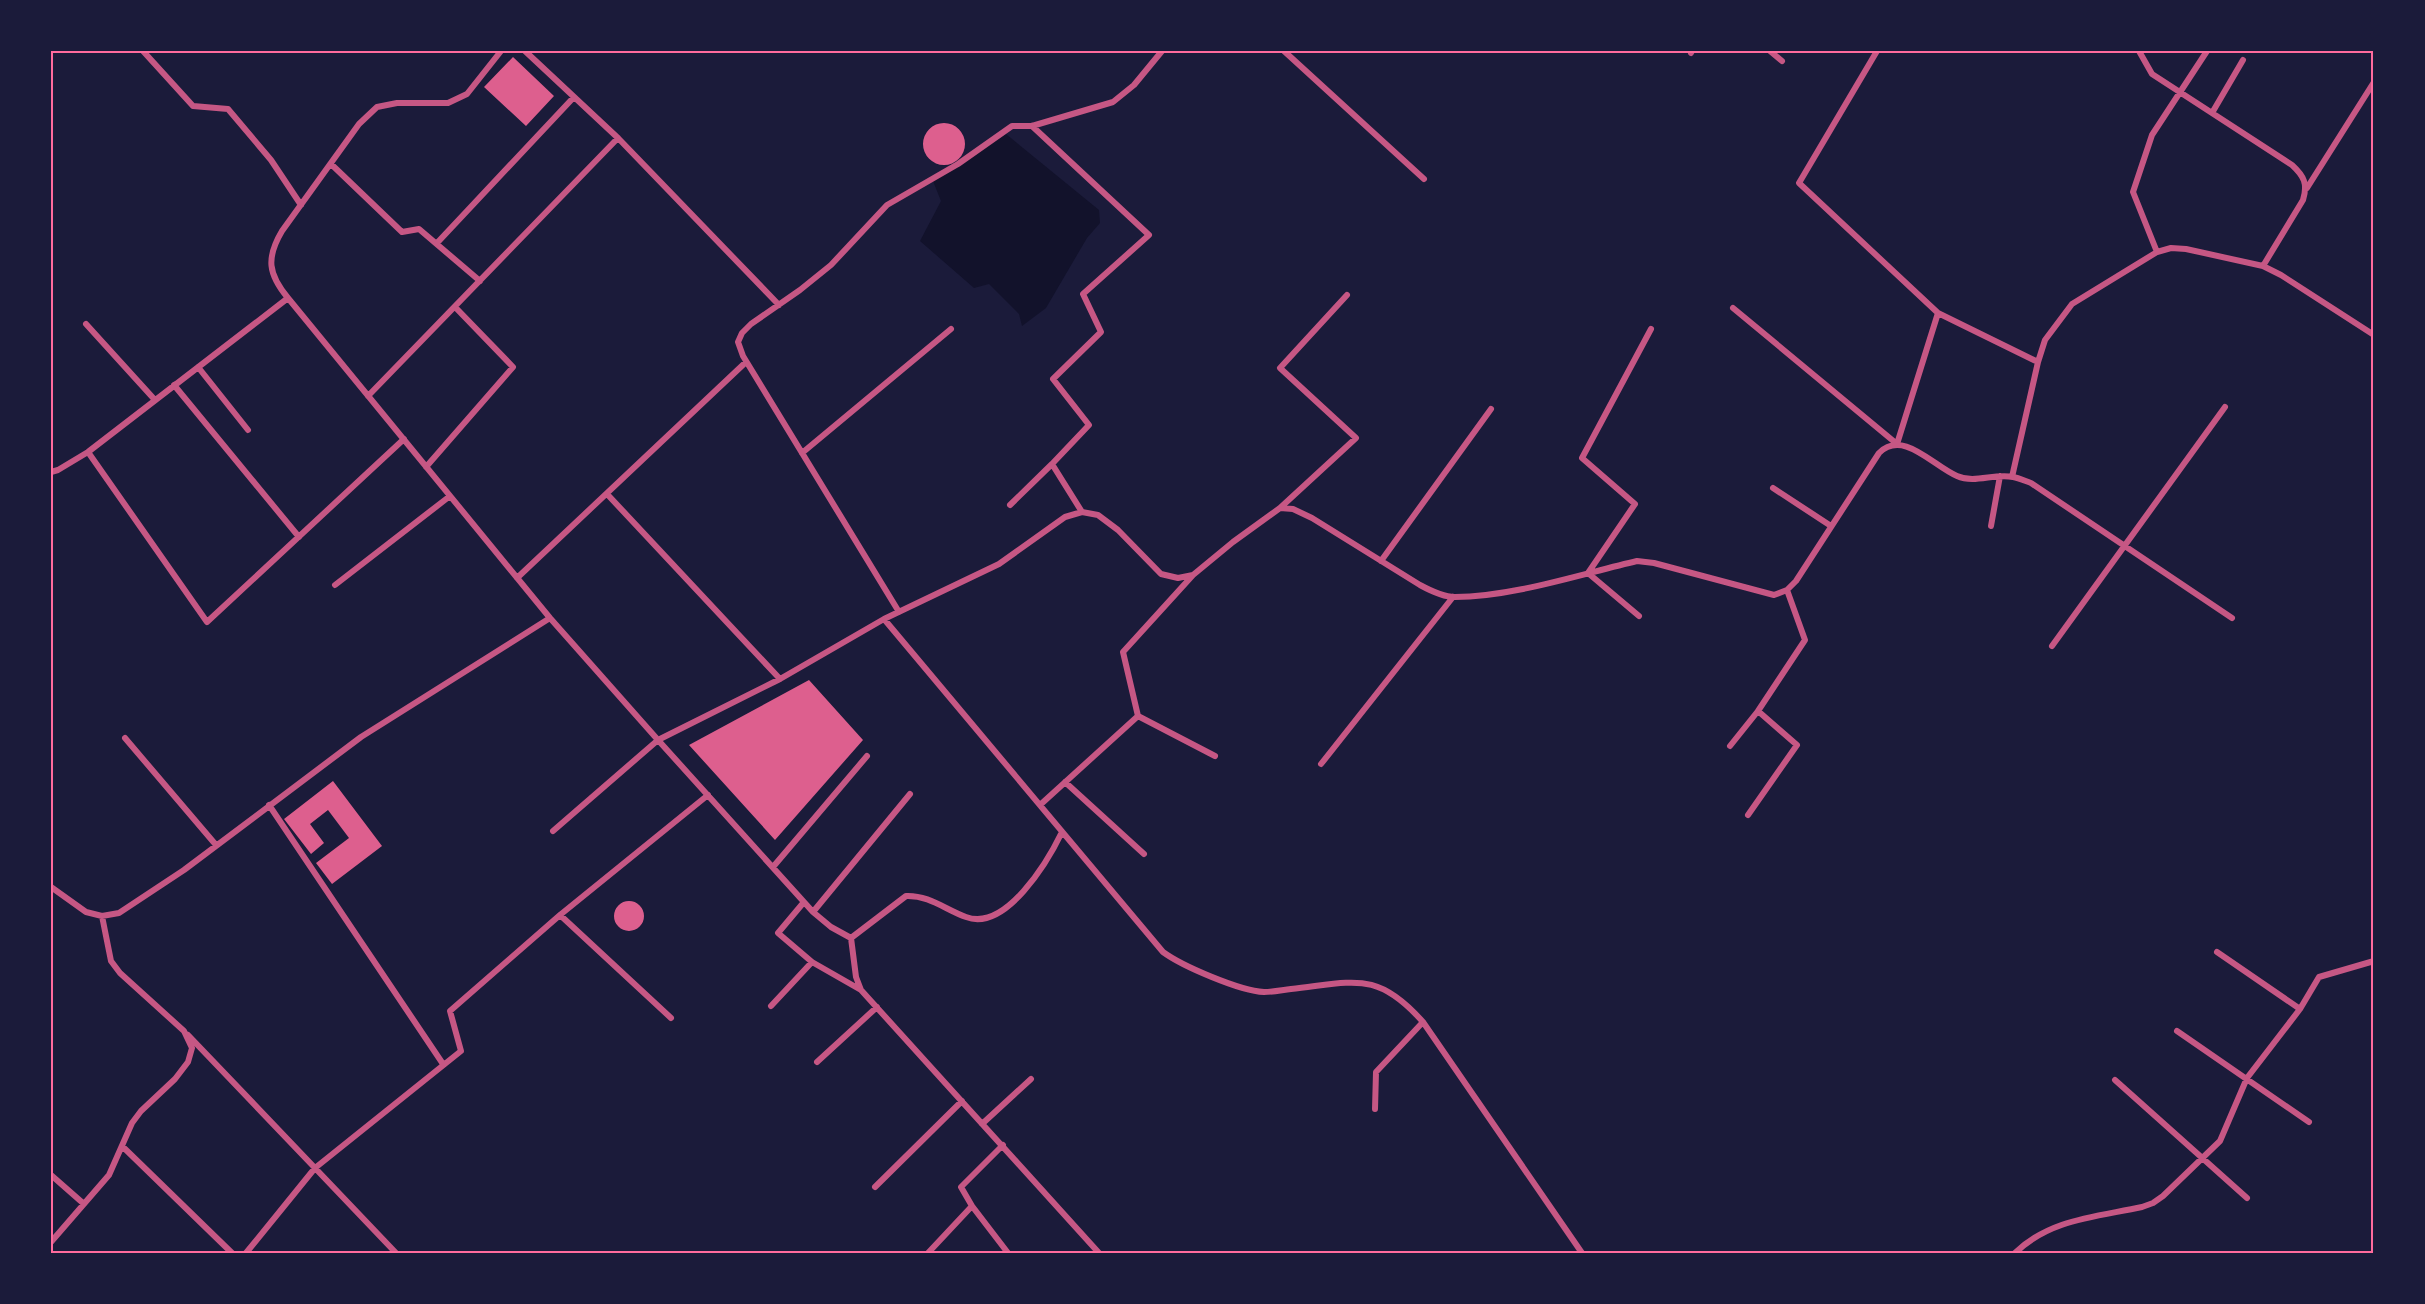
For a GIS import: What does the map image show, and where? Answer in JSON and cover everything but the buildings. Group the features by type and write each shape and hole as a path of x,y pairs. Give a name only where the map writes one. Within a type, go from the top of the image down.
{"street":[{"path":"143,51 193,106 228,109 271,160 301,205"},
{"path":"501,51 466,94 447,103 397,103 377,108 359,124 272,247 271,264 276,284 550,618 813,912 831,927 851,938"},
{"path":"525,51 618,138 779,305"},
{"path":"899,612 746,362 738,342 742,333 831,265 887,205 958,164 1012,126 1032,126 1113,102 1134,85 1162,51"},
{"path":"1284,51 1424,179"},
{"path":"1770,51 1782,61"},
{"path":"1877,51 1799,183 1938,313 2038,362"},
{"path":"2139,51 2152,74 2292,165 2303,175 2307,188"},
{"path":"2157,252 2133,192 2152,135 2207,51"},
{"path":"2212,113 2242,60"},
{"path":"2264,266 2307,188 2374,82"},
{"path":"436,243 574,97"},
{"path":"1010,505 1089,425 1053,379 1101,332 1083,294 1149,235 1032,126"},
{"path":"368,396 618,138"},
{"path":"331,164 402,232 419,229 480,281"},
{"path":"2012,477 2044,340 2072,304 2157,252 2171,248 2186,249 2264,266 2374,335"},
{"path":"1215,756 1138,716 1123,652 1193,575 1225,548 1280,508 1356,438 1280,368 1347,295"},
{"path":"51,472 88,452 288,298"},
{"path":"426,467 513,367 455,307"},
{"path":"1733,308 1897,444"},
{"path":"1897,444 1938,313"},
{"path":"86,324 155,400"},
{"path":"802,453 951,329"},
{"path":"1588,573 1635,504 1582,458 1652,329"},
{"path":"517,578 746,362"},
{"path":"198,367 248,430"},
{"path":"174,386 299,537"},
{"path":"2052,645 2225,407"},
{"path":"1381,561 1491,409"},
{"path":"88,452 207,622 404,439"},
{"path":"1280,508 1293,510 1312,518 1420,585 1453,597 1509,591 1637,561 1654,563 1774,595 1787,590 1796,581 1879,453 1886,446 1897,444 1909,447 1958,477 1968,479 2000,476 2031,483 2232,618"},
{"path":"1052,464 1082,513"},
{"path":"1991,526 2000,476"},
{"path":"1773,488 1832,526"},
{"path":"607,494 780,680"},
{"path":"335,585 450,496"},
{"path":"554,831 658,740 780,680 899,612 999,564 1065,517 1082,513 1098,515 1118,530 1161,574 1178,578 1193,575"},
{"path":"1588,573 1639,615"},
{"path":"1730,746 1758,711 1804,640 1787,590"},
{"path":"1321,764 1453,597"},
{"path":"51,887 86,912 102,916 119,913 216,845 361,737 550,618"},
{"path":"884,620 1163,951 1175,960 1243,988 1264,992 1342,983 1370,983 1389,990 1404,1001 1423,1022 1582,1253"},
{"path":"1748,815 1797,745 1758,711"},
{"path":"1040,805 1138,716"},
{"path":"125,738 216,845"},
{"path":"773,867 867,756"},
{"path":"1065,782 1144,854"},
{"path":"813,912 910,794"},
{"path":"246,1253 315,1168 461,1051 450,1011 560,915 708,795"},
{"path":"269,805 443,1064"},
{"path":"851,938 906,896 915,895 929,899 968,918 983,918 1004,912 1053,851 1062,832"},
{"path":"804,902 777,933 812,962 861,990 1099,1253"},
{"path":"560,915 671,1018"},
{"path":"102,916 111,961 120,973 184,1031 396,1253"},
{"path":"851,938 856,977 861,990"},
{"path":"2217,952 2300,1009"},
{"path":"2015,1253 2029,1239 2058,1225 2153,1203 2220,1141 2247,1078 2300,1009 2319,977 2374,961"},
{"path":"771,1006 812,962"},
{"path":"817,1062 877,1007"},
{"path":"1376,1109 1376,1072 1423,1022"},
{"path":"51,1242 109,1175 132,1124 141,1111 176,1079 188,1062 192,1048 184,1031"},
{"path":"2177,1031 2309,1122"},
{"path":"982,1124 1031,1079"},
{"path":"2115,1080 2247,1198"},
{"path":"875,1187 962,1101"},
{"path":"122,1146 232,1253"},
{"path":"1002,1146 961,1187 972,1206 1008,1253"},
{"path":"51,1175 84,1204"},
{"path":"928,1253 972,1206"}],"shaded area":[{"path":"1006,134 1099,210 1100,223 1087,238 1046,308 1022,326 1019,314 989,284 974,288 920,241 941,201 933,181"}]}
